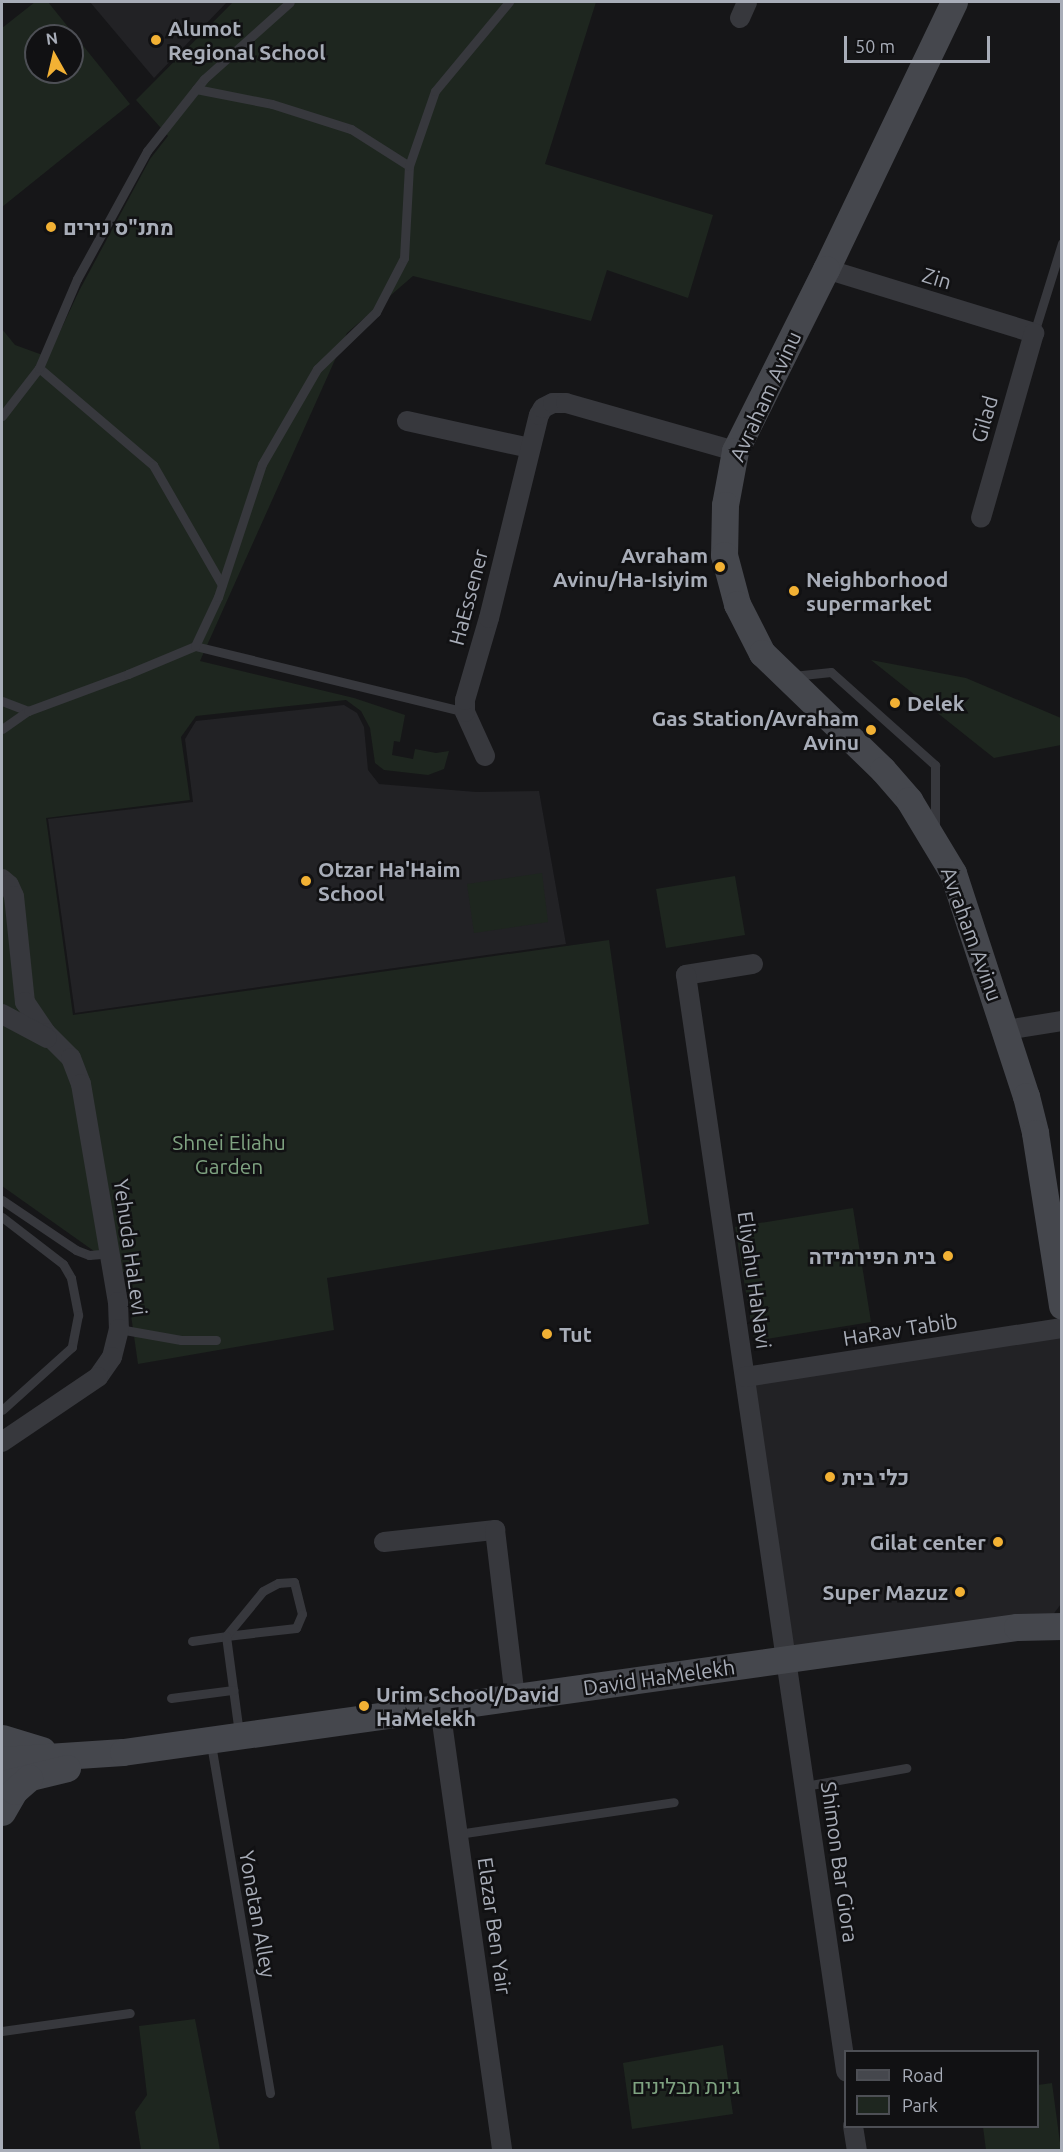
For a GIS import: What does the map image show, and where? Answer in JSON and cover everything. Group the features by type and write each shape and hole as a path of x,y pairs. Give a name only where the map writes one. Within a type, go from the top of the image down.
{"street":[{"name":"Avraham Avinu","path":"954,2 826,269 735,451 725,505 724,555 730,582 741,612 762,653 883,770 909,800 953,873 1006,1030 1035,1133 1061,1303"},
{"name":"Zin","path":"826,269 1034,333"},
{"name":"Gilad","path":"981,518 1034,333"},
{"name":"HaEssener","path":"465,712 465,700 489,618 538,415 553,403 566,404 735,451"},
{"path":"407,421 530,448"},
{"path":"465,712 485,756"},
{"name":"Yehuda HaLevi","path":"2,879 9,885 14,896 25,1002 33,1018 71,1058 81,1084 110,1253 119,1329 112,1357 98,1377 2,1441"},
{"name":"Eliyahu HaNavi","path":"753,964 686,975 787,1659"},
{"name":"Yehuda HaLevi","path":"2,1014 60,1045"},
{"path":"1006,1030 1062,1021"},
{"name":"HaRav Tabib","path":"745,1377 1062,1328"},
{"path":"384,1542 495,1530 515,1698"},
{"name":"David HaMelekh","path":"2,1760 123,1752 1057,1621"},
{"name":"Shimon Bar Giora","path":"787,1659 844,2057"},
{"name":"Elazar Ben Yair","path":"440,1708 502,2151"},
{"path":"2,1738 30,1749 76,1756"},
{"name":"David HaMelekh","path":"2,1784 123,1752"},
{"path":"2,1812 14,1791 29,1778"},
{"path":"853,2128 857,2151"}],"lane":[{"path":"2,416 39,368 77,279 147,151 196,89 290,2"},
{"path":"195,646 222,585 262,464 317,369 376,312 404,258 409,166 435,91 509,2"},
{"path":"196,89 272,104 351,129 409,166"},
{"path":"1034,333 1062,243"},
{"path":"39,368 153,465 222,585"},
{"path":"2,729 28,711 195,646 465,712"},
{"path":"787,677 831,672 935,765 934,840"},
{"path":"2,701 28,711"},
{"path":"2,1200 76,1250 89,1255 110,1253"},
{"path":"2,1217 63,1264 71,1278 78,1315 72,1347 2,1410"},
{"path":"119,1329 181,1340 216,1340"},
{"path":"192,1641 226,1636 296,1628 302,1614 294,1582 278,1583 262,1591 226,1636 239,1736"},
{"path":"171,1698 233,1690"},
{"name":"Yonatan Alley","path":"210,1740 270,2093"},
{"path":"805,1786 906,1768"},
{"path":"458,1834 674,1802"},
{"path":"2,2031 130,2013"}],"shaded area":[{"name":"Alumot Regional School","path":"90,2 227,2 154,78"},
{"name":"Otzar Ha'Haim School","path":"344,705 357,713 364,727 368,770 379,784 476,792 539,791 566,944 75,1013 48,819 193,802 185,739 196,721"},
{"path":"1061,1328 1061,1604 1052,1616 787,1659 745,1377"}],"green space":[{"path":"35,2 48,2 66,24 24,24 24,84 84,84 84,47 130,104 2,207 2,28"},
{"name":"Shnei Eliahu Garden","path":"233,2 596,2 545,164 713,215 688,298 607,270 591,321 413,276 347,333 200,661 354,698 405,715 400,742 394,741 392,755 413,759 415,749 436,753 449,751 444,769 428,775 384,770 375,763 370,728 361,711 346,700 196,716 181,737 190,800 46,818 73,1015 609,940 649,1224 327,1278 334,1330 138,1364 125,1273 2,1186 2,329 15,345 48,357 79,291 150,159 168,136 136,100"},
{"path":"871,660 966,678 1061,718 1061,745 994,758"},
{"path":"542,873 548,922 474,933 467,884"},
{"path":"735,876 745,935 666,948 656,889"},
{"path":"853,1208 871,1322 754,1341 735,1227"},
{"path":"195,2019 220,2150 141,2150 135,2112 147,2095 139,2026"},
{"name":"גינת תבלינים","path":"723,2045 733,2114 632,2129 623,2063"},
{"path":"1052,2083 1061,2150 986,2150 983,2128 1039,2128 1039,2085"}],"place":[{"name":"Alumot Regional School","path":"156,40"},
{"name":"מתנ\"ס נירים","path":"51,227"},
{"name":"Avraham Avinu/Ha-Isiyim","path":"720,567"},
{"name":"Neighborhood supermarket","path":"794,591"},
{"name":"Delek","path":"895,703"},
{"name":"Gas Station/Avraham Avinu","path":"871,730"},
{"name":"Otzar Ha'Haim School","path":"306,881"},
{"name":"בית הפירמידה","path":"948,1256"},
{"name":"Tut","path":"547,1334"},
{"name":"כלי בית","path":"830,1477"},
{"name":"Gilat center","path":"998,1542"},
{"name":"Super Mazuz","path":"960,1592"},
{"name":"Urim School/David HaMelekh","path":"364,1706"}]}
